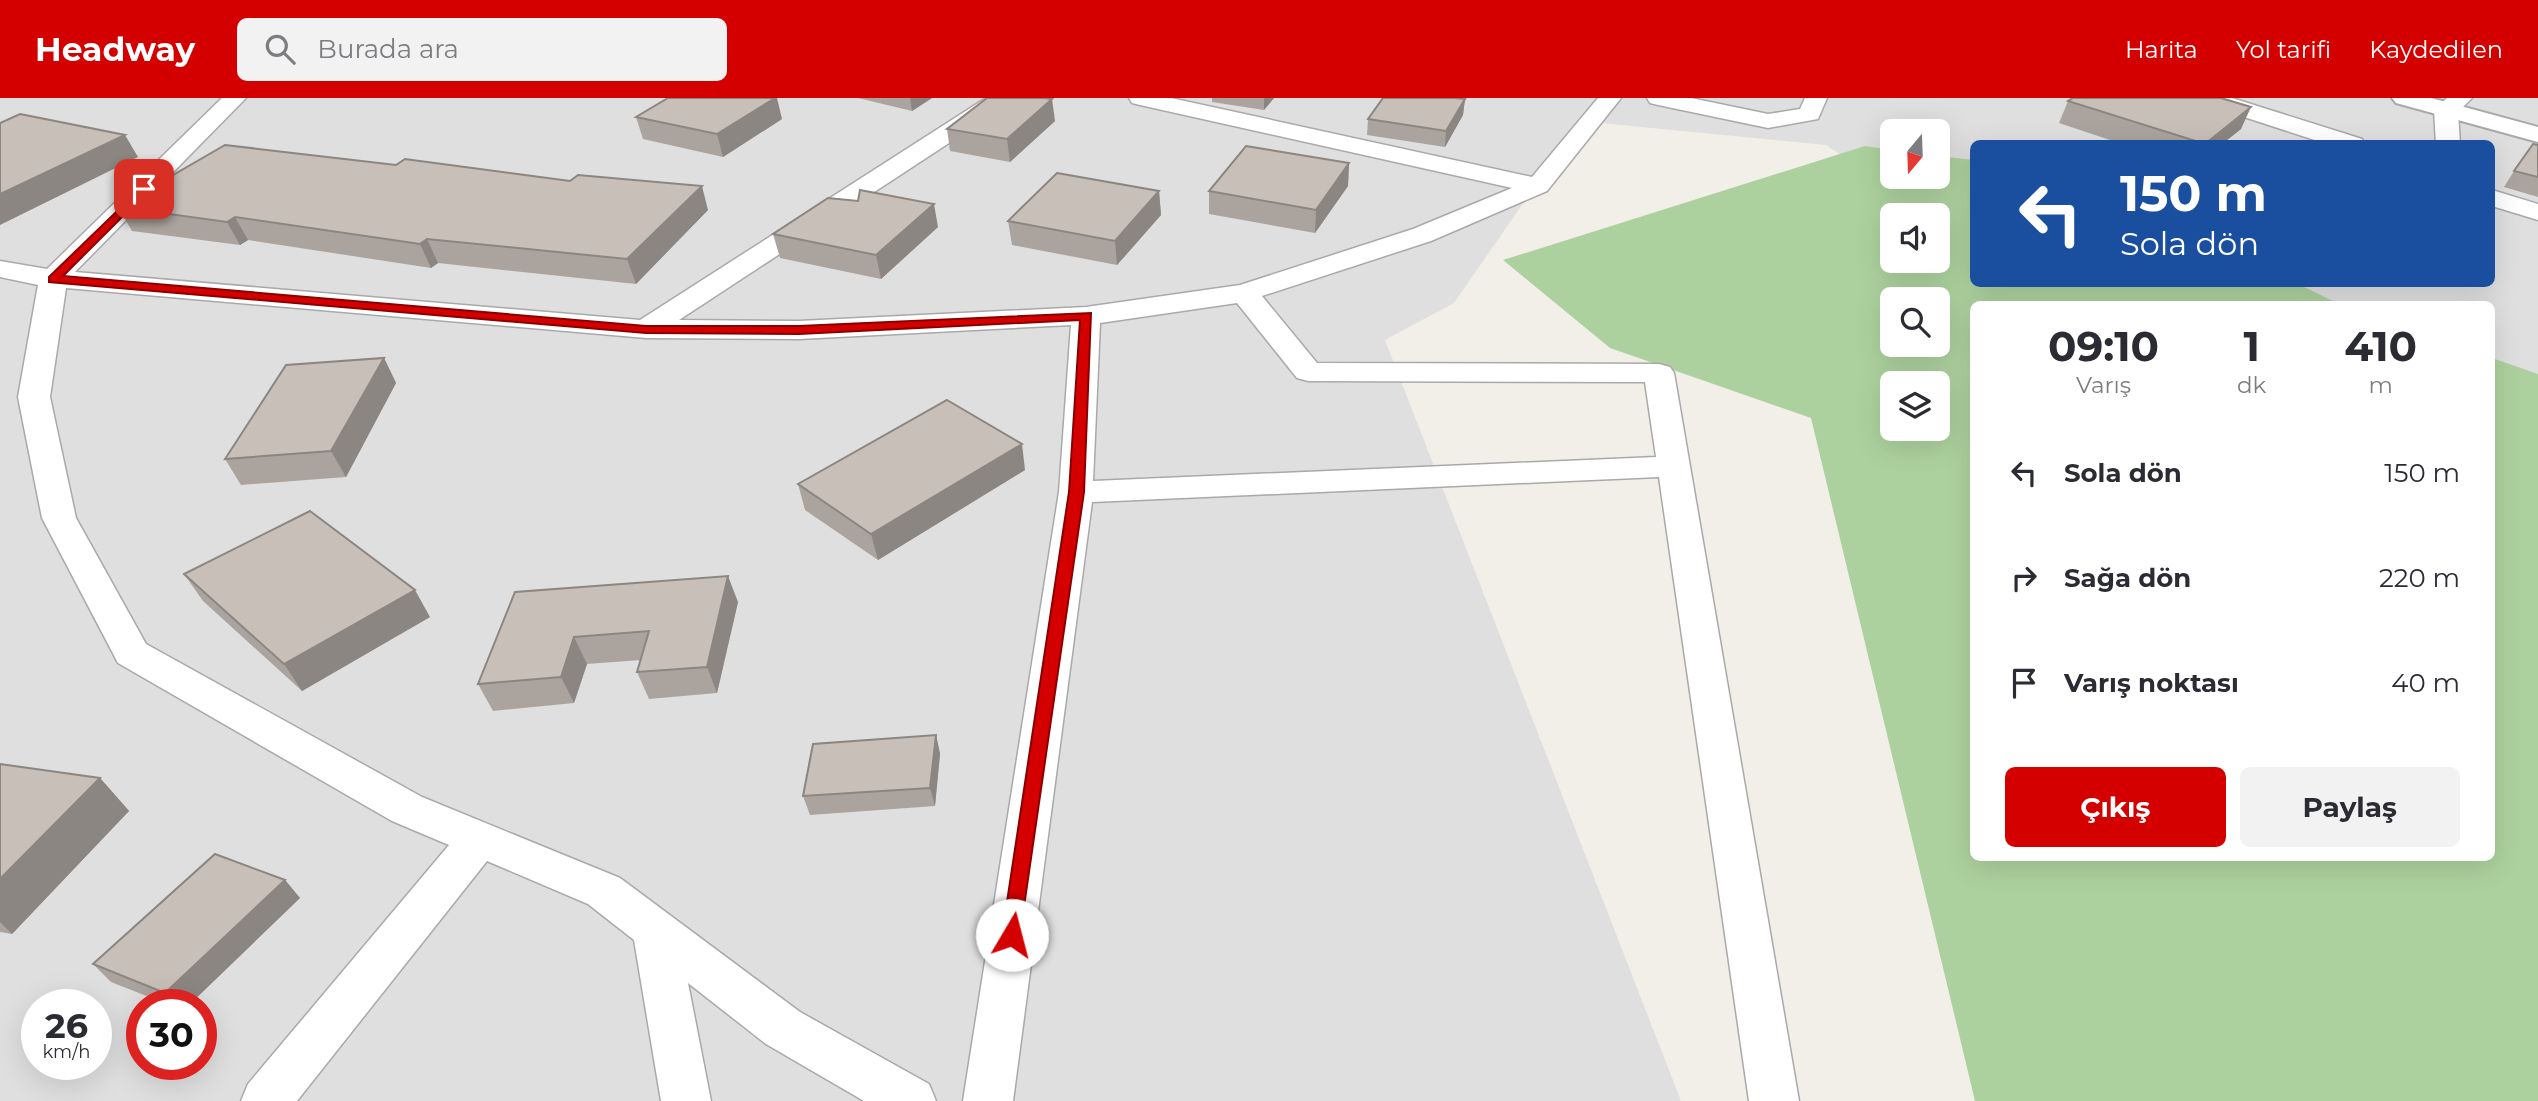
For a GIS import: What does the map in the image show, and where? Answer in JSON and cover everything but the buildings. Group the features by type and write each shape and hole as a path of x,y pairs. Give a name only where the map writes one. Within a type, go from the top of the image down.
{"street":[{"path":"234,98 54,279 34,397 59,518 132,653 407,809 604,891 783,1028 911,1101"},
{"path":"646,329 1002,98"},
{"path":"1140,98 1538,186"},
{"path":"0,270 54,279 646,329 799,330 1086,316 1244,293 1422,236 1538,186 1610,98"},
{"path":"1658,98 1768,121 1810,114 1816,98"},
{"path":"2209,98 2340,140"},
{"path":"2404,98 2453,104 2538,135"},
{"path":"2448,140 2453,104"},
{"path":"2495,199 2538,212"},
{"path":"1244,293 1308,372 1658,373 1774,1101"},
{"path":"988,1101 1076,492 1086,316"},
{"path":"1076,492 1673,466"},
{"path":"266,1101 480,839"},
{"path":"654,929 686,1101"}],"shaded area":[{"path":"0,98 2538,98 2538,478 2495,461 2495,301 2074,301 2040,287 2495,287 2495,140 1970,140 1970,241 1950,225 1950,203 1913,203 1892,189 1950,189 1950,119 1880,119 1880,181 1826,145 1580,121 1454,303 1385,340 1681,1101 0,1101"}],"green space":[{"path":"1865,146 1880,148 1880,189 1950,189 1950,157 1970,160 1970,287 2304,287 2333,301 1970,301 1970,861 2495,861 2495,359 2538,374 2538,1101 1975,1101 1811,418 1610,348 1503,260"}],"route":[{"path":"144,189 54,279 646,329 799,330 1086,316 1076,492 1012,935"}]}
